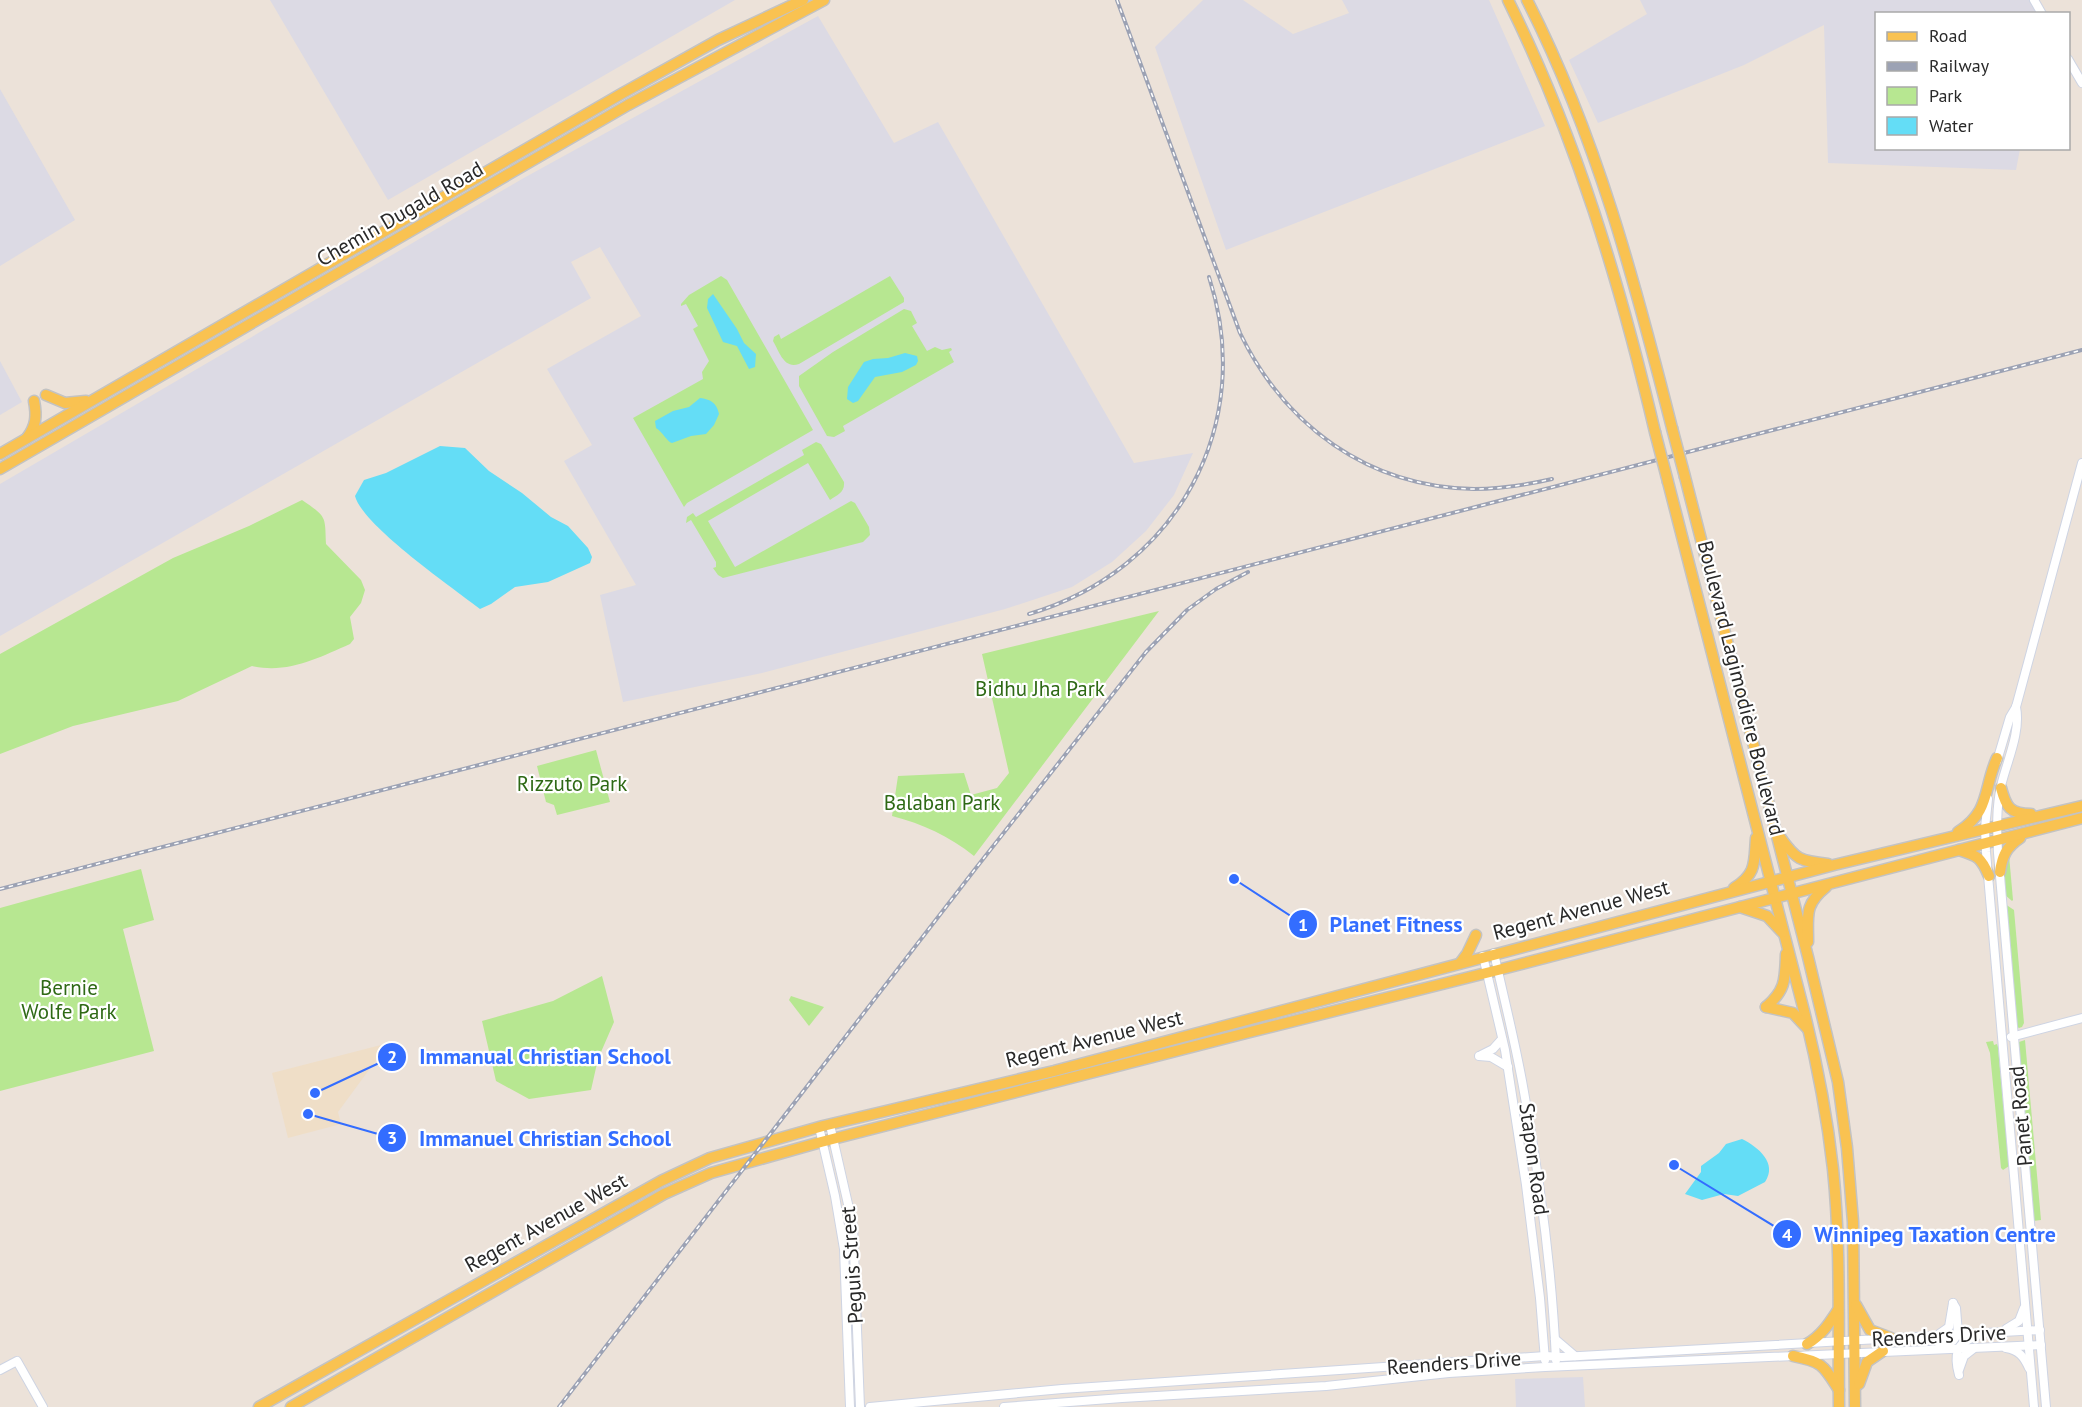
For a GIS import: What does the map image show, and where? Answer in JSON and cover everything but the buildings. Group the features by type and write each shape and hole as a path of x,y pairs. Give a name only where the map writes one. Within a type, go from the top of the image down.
{"main road":[{"name":"Chemin Dugald Road","path":"0,454 621,94 718,40 803,0"},
{"name":"Chemin Dugald Road","path":"0,469 621,109 824,0"},
{"name":"Boulevard Lagimodière Boulevard","path":"1508,0 1554,101 1587,186 1614,272 1809,1030 1826,1114 1837,1220 1839,1407"},
{"name":"Boulevard Lagimodière Boulevard","path":"1527,0 1575,107 1611,206 1630,270 1833,1059 1844,1126 1853,1212 1855,1403"},
{"path":"46,395 64,403 79,403 98,398"},
{"path":"26,440 33,430 37,414 34,401"},
{"path":"1952,836 1968,826 1980,812 1998,758"},
{"path":"2001,788 2006,803 2018,814 2052,813 2082,807"},
{"name":"Regent Avenue West","path":"259,1407 661,1181 710,1158 824,1126 1054,1071 1262,1014 1771,881 2052,813"},
{"name":"Regent Avenue West","path":"291,1407 664,1194 711,1173 821,1142 1498,970 2082,818"},
{"path":"1727,893 1752,872 1757,828"},
{"path":"1775,829 1792,855 1803,861 1834,865"},
{"path":"1959,850 1975,855 1994,874 2006,850 2029,832"},
{"path":"1808,957 1808,908 1815,896 1830,884"},
{"path":"1739,907 1767,916 1785,938 1783,987 1776,999 1766,1007 1793,1013 1809,1030"},
{"path":"1593,927 1597,944"},
{"path":"1461,962 1476,935"},
{"path":"1270,1027 1281,1010"},
{"path":"1250,1032 1262,1014"},
{"path":"1193,1046 1198,1032"},
{"path":"1160,1042 1178,1050"},
{"path":"1146,1046 1150,1057"},
{"path":"602,1214 610,1225"},
{"path":"465,1308 470,1287"},
{"path":"1855,1303 1870,1330 1891,1338"},
{"path":"1807,1344 1827,1326 1838,1310"},
{"path":"1855,1403 1867,1362 1883,1351"},
{"path":"1792,1356 1814,1360 1822,1365 1839,1390"}],"street":[{"path":"2070,62 2082,83"},
{"path":"2016,707 2082,463"},
{"name":"Panet Road","path":"2016,707 2010,717 1998,758 1988,799 1985,828 1986,843 1994,874 2013,1034 2046,1407"},
{"name":"Panet Road","path":"2016,707 2018,719 2001,788 1994,874 2002,1035 2034,1407"},
{"path":"2004,735 2013,738"},
{"name":"Stapon Road","path":"1494,953 1525,1093 1552,1297 1557,1368"},
{"name":"Stapon Road","path":"1483,956 1508,1067 1526,1185 1540,1298 1545,1367"},
{"path":"2002,1035 2026,1032 2082,1018"},
{"path":"1502,1039 1493,1049 1479,1056 1491,1057 1508,1067"},
{"path":"1511,1096 1525,1093"},
{"name":"Peguis Street","path":"824,1126 833,1139 853,1226 860,1407"},
{"name":"Peguis Street","path":"824,1126 821,1142 835,1196 844,1249 850,1407"},
{"path":"1526,1185 1538,1183"},
{"path":"1980,1347 1971,1349 1964,1356 1959,1375 1955,1363 1956,1353 1964,1341 1996,1333 2015,1325 2019,1321 2025,1300"},
{"path":"1899,1350 1912,1346 1949,1343 1956,1338 1958,1334 1953,1303 1949,1327 1936,1335"},
{"name":"Reenders Drive","path":"1004,1407 1326,1386 1449,1373 1792,1356 1838,1348 1855,1341 2040,1330"},
{"path":"1555,1339 1575,1356"},
{"name":"Reenders Drive","path":"870,1407 1041,1391 1545,1356 1556,1358 1807,1344 1855,1353 2041,1345"},
{"path":"1999,1346 2014,1349 2020,1353 2032,1376"},
{"path":"1666,1351 1668,1361"},
{"path":"0,1370 17,1361 43,1407"}],"shaded area":[{"path":"270,0 735,0 388,200"},
{"path":"1203,0 1243,0 1293,34 1349,13 1342,0 1489,0 1545,126 1226,250 1155,47"},
{"path":"1640,0 2034,0 2041,12 1875,12 1875,150 2020,150 2016,170 1828,163 1824,25 1744,65 1598,123 1569,60 1647,14"},
{"path":"818,16 894,143 938,122 1134,463 1193,453 1174,495 1146,531 1112,562 1072,587 1005,609 762,673 623,702 600,595 636,585 564,461 592,445 547,369 641,316 600,247 571,262 591,298 0,636 0,484 522,179"},
{"path":"0,89 75,220 0,266"},
{"path":"0,361 22,402 0,415"},
{"path":"381,1045 385,1048 338,1112 341,1124 288,1138 272,1073"},
{"path":"1583,1377 1585,1407 1516,1407 1515,1379"}],"green space":[{"path":"721,276 727,280 813,430 687,503 684,507 633,418 703,379 702,372 709,361 693,329 698,326 686,304 681,306 681,304 689,295"},
{"path":"890,276 904,298 904,302 799,364 790,364 783,359 773,341 774,337 779,334 781,339"},
{"path":"904,309 911,311 917,323 912,326 927,351 935,347 942,350 951,348 949,352 954,362 843,426 845,431 834,437 827,436 799,386 799,376 833,352"},
{"path":"816,442 821,444 844,482 843,489 838,495 830,500 808,463 708,521 735,567 851,501 855,503 869,527 870,535 863,542 723,578 718,575 713,568 716,567 716,562 691,520 686,523 687,517 693,513 696,517 804,455 802,450"},
{"path":"302,500 323,518 326,544 361,580 365,590 361,603 350,617 354,639 350,644 290,666 265,668 252,666 178,701 73,726 0,754 0,654 173,558 249,526"},
{"name":"Bidhu Jha Park","path":"1159,611 974,856 935,831 892,816 898,776 964,773 971,795 997,788 1009,773 982,654"},
{"name":"Rizzuto Park","path":"596,750 610,802 557,815 554,805 546,802 537,766"},
{"path":"2009,855 2012,901 2004,894 2002,869"},
{"name":"Bernie Wolfe Park","path":"141,869 154,920 123,929 154,1051 0,1091 0,908"},
{"path":"2005,904 2014,910 2024,1023 2019,1028 2016,1026"},
{"path":"602,976 614,1022 598,1059 591,1090 529,1099 496,1081 482,1021 553,1001"},
{"path":"791,996 824,1007 809,1026 789,1000"},
{"path":"2025,1040 2041,1220 2033,1221 2018,1045 2019,1042"},
{"path":"1993,1041 1998,1047 2009,1166 2003,1170 1990,1053 1986,1042"}],"water":[{"path":"713,294 744,343 756,354 755,367 749,369 737,346 723,342 707,308 708,299"},
{"path":"905,353 917,356 916,365 902,372 875,377 858,401 853,403 847,399 848,387 864,362"},
{"path":"700,398 715,404 719,414 714,425 706,434 691,436 672,443 656,428 655,421 673,411 689,407"},
{"path":"440,446 465,448 489,471 522,493 551,517 568,526 588,548 592,557 590,563 548,582 515,587 480,609 430,571 374,523 355,496 364,480 386,473"},
{"path":"1742,1139 1760,1151 1768,1162 1768,1175 1765,1182 1738,1196 1724,1194 1702,1200 1685,1194 1701,1172 1701,1166 1719,1153 1726,1144"}],"railway":[{"path":"1117,0 1240,333 1259,366 1281,396 1306,423 1334,445 1365,463 1399,477 1435,486 1474,489 1513,486 1552,479"},
{"path":"1029,614 1081,593 1126,564 1164,527 1192,484 1212,437 1222,386 1221,332 1209,277"},
{"path":"0,889 2082,350"},
{"path":"559,1407 1146,652 1187,610 1216,589 1248,572"}],"place":[{"name":"Planet Fitness","path":"1234,879"},
{"name":"Immanual Christian School","path":"315,1093"},
{"name":"Immanuel Christian School","path":"308,1114"},
{"name":"Winnipeg Taxation Centre","path":"1674,1165"}],"park label":[{"name":"Balaban Park","path":"942,803"}]}
